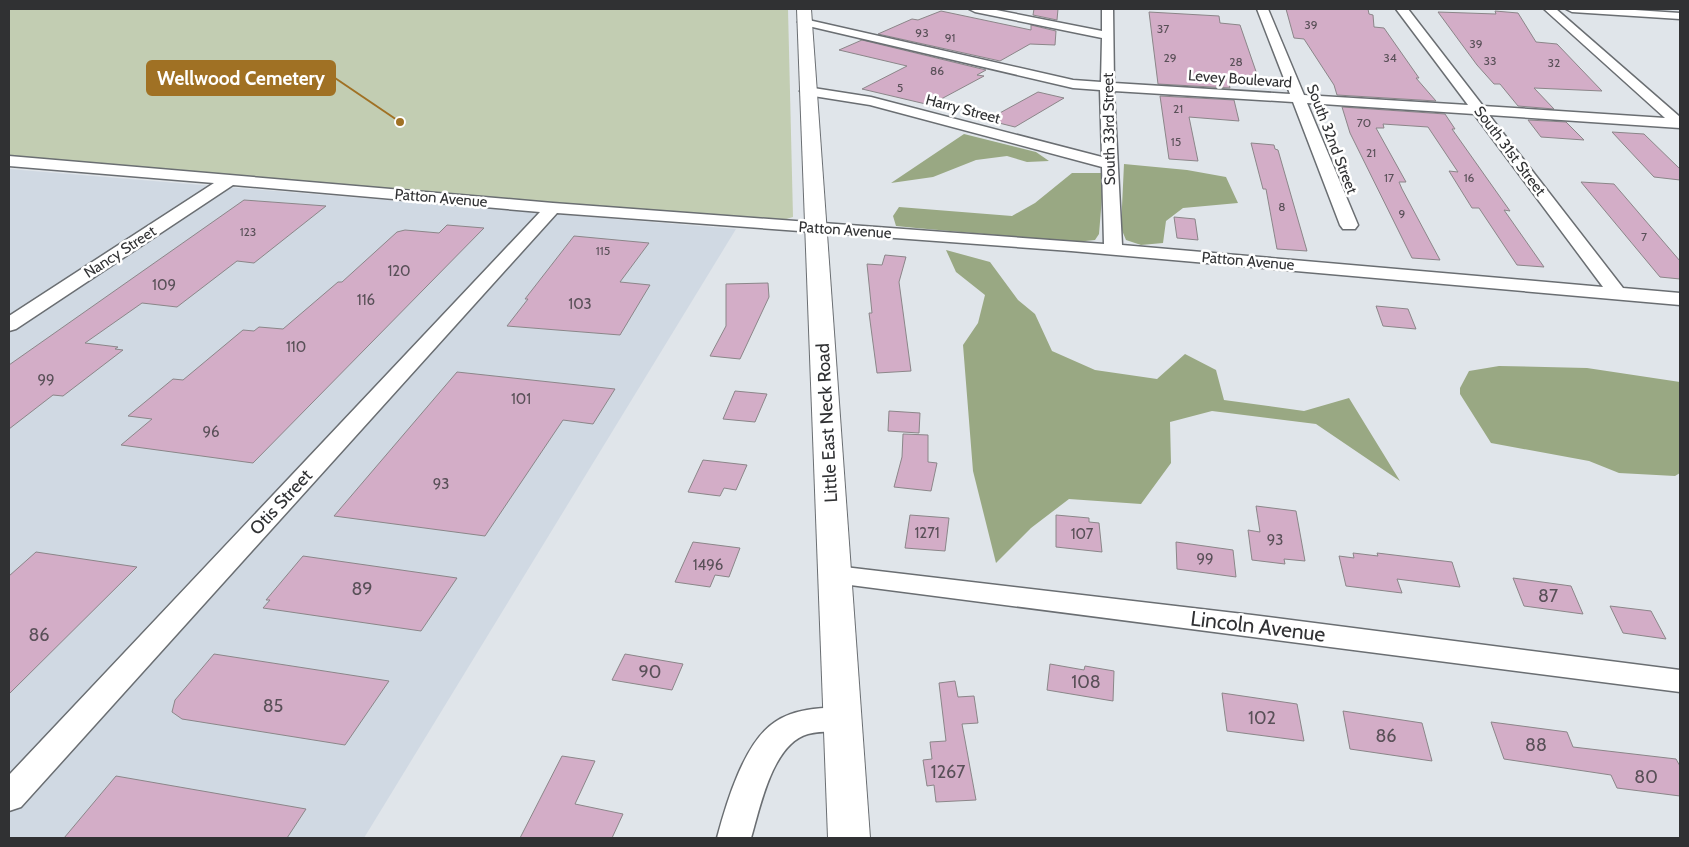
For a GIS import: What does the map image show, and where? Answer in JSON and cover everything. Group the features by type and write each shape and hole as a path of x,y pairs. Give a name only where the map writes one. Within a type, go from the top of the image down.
{"main road":[{"name":"Little East Neck Road","path":"804,15 849,838"}],"street":[{"path":"975,9 1106,35"},
{"name":"South 33rd Street","path":"1108,9 1106,35 1107,87 1113,250"},
{"name":"South 32nd Street","path":"1263,9 1348,225"},
{"name":"South 31st Street","path":"1402,9 1618,294"},
{"path":"1550,9 1680,124"},
{"path":"1572,9 1680,16"},
{"name":"Levey Boulevard","path":"804,15 1072,84 1680,124"},
{"name":"Harry Street","path":"807,91 871,102 1109,164"},
{"name":"Patton Avenue","path":"9,161 553,208 1113,250 1680,299"},
{"name":"Nancy Street","path":"9,325 230,180"},
{"name":"Otis Street","path":"9,797 553,208"},
{"name":"Lincoln Avenue","path":"836,576 1252,625 1680,681"},
{"path":"734,838 751,786 769,747 783,732 798,724 842,720"}],"shaded area":[{"path":"9,169 736,229 364,838 9,838"}],"green space":[{"path":"9,9 788,9 793,217 780,221 9,158"},
{"path":"964,134 1036,152 1049,161 1027,162 1007,156 976,160 933,177 891,183"},
{"path":"1124,164 1187,170 1226,177 1238,203 1183,208 1166,221 1163,243 1141,245 1126,240 1121,228"},
{"path":"1072,173 1104,173 1099,234 1095,240 1076,242 896,226 893,216 899,207 1012,216 1035,203"},
{"path":"946,250 990,262 1018,300 1035,314 1052,351 1095,370 1157,379 1185,354 1216,370 1224,400 1304,411 1349,398 1400,481 1316,424 1212,411 1170,422 1171,463 1141,504 1069,499 1031,528 996,563 973,471 963,345 978,323 985,295 956,272"},
{"path":"1499,366 1587,368 1680,382 1680,473 1675,476 1619,473 1589,461 1491,443 1460,394 1460,388 1469,371"}],"building":[{"path":"1034,9 1058,9 1057,20 1033,15"},
{"path":"1286,9 1368,9 1369,14 1373,15 1374,27 1384,28 1419,78 1416,78 1436,101 1337,95 1334,85 1304,39 1294,38"},
{"path":"941,11 1031,30 1031,25 1056,31 1055,45 1030,44 1000,61 878,34 912,19 918,20"},
{"path":"1495,11 1518,13 1536,42 1557,44 1602,91 1534,88 1554,109 1518,106 1500,84 1494,84 1477,65 1438,12 1496,14"},
{"path":"1149,12 1219,16 1220,23 1240,25 1261,86 1229,84 1230,88 1158,84"},
{"path":"862,40 986,70 977,75 984,76 930,105 862,89 907,66 839,50"},
{"path":"1038,92 1064,98 1015,127 987,120"},
{"path":"1160,96 1234,100 1239,121 1189,117 1198,161 1169,159"},
{"path":"1342,107 1445,114 1455,129 1452,129 1510,211 1504,210 1544,267 1517,265 1479,208 1472,208 1449,171 1458,172 1428,127 1383,124 1384,128 1376,128 1406,182 1399,182 1440,260 1412,258 1350,133"},
{"path":"1528,120 1566,122 1584,140 1541,137"},
{"path":"1612,132 1644,134 1680,169 1680,180 1654,177"},
{"path":"1251,143 1274,145 1275,149 1278,150 1307,251 1277,249 1266,189 1263,189"},
{"path":"1581,182 1614,184 1680,261 1680,279 1660,277"},
{"path":"244,200 326,206 254,263 237,261 177,307 142,303 85,343 118,347 115,349 123,350 63,396 53,395 9,429 9,365"},
{"path":"1174,217 1195,219 1198,240 1177,238"},
{"path":"447,225 484,228 253,463 121,445 152,419 128,416 173,379 183,380 243,330 254,331 259,327 283,329 338,282 342,282 397,232 405,230 439,233"},
{"path":"574,236 649,243 620,282 650,285 620,335 507,326 528,299 525,299"},
{"path":"885,255 906,257 899,282 911,371 877,373 869,313 872,313 867,264 882,265"},
{"path":"768,283 769,297 740,359 710,356 726,326 726,284"},
{"path":"1376,306 1408,309 1416,329 1383,326"},
{"path":"457,372 615,389 593,424 563,420 485,536 334,516"},
{"path":"735,391 767,394 755,422 723,419"},
{"path":"889,411 920,413 919,433 888,431"},
{"path":"903,434 928,435 928,462 937,463 931,491 894,487 902,457"},
{"path":"703,460 747,465 736,490 724,488 720,496 688,492"},
{"path":"1256,506 1296,511 1305,561 1284,559 1285,564 1252,560 1248,530 1260,532"},
{"path":"910,515 949,518 945,551 905,548"},
{"path":"1056,515 1089,518 1089,522 1099,523 1102,552 1056,547"},
{"path":"693,542 740,548 729,577 715,575 710,587 675,582"},
{"path":"1176,542 1233,550 1236,577 1177,569"},
{"path":"36,552 137,567 9,694 9,576"},
{"path":"1353,553 1378,556 1377,553 1452,562 1460,587 1397,579 1402,593 1346,586 1339,556 1354,558"},
{"path":"303,556 457,578 421,631 263,608 270,600 266,600"},
{"path":"1513,578 1571,586 1583,614 1524,606"},
{"path":"1610,606 1651,611 1666,639 1623,633"},
{"path":"214,654 389,681 345,745 182,719 172,712 175,700"},
{"path":"625,654 683,664 672,690 612,680"},
{"path":"1050,664 1084,670 1085,666 1114,671 1113,701 1047,690"},
{"path":"955,681 958,697 974,696 978,723 962,724 976,800 936,802 934,785 927,786 923,760 932,759 930,742 946,741 939,683"},
{"path":"1222,693 1297,704 1304,741 1227,731"},
{"path":"1343,711 1422,723 1432,761 1350,749"},
{"path":"1491,722 1567,732 1573,747 1676,759 1680,766 1680,796 1617,788 1611,775 1504,759"},
{"path":"562,756 595,761 575,804 623,814 612,838 520,838"},
{"path":"116,776 306,809 287,838 64,838"}],"place":[{"name":"Wellwood Cemetery","path":"400,122"}]}
